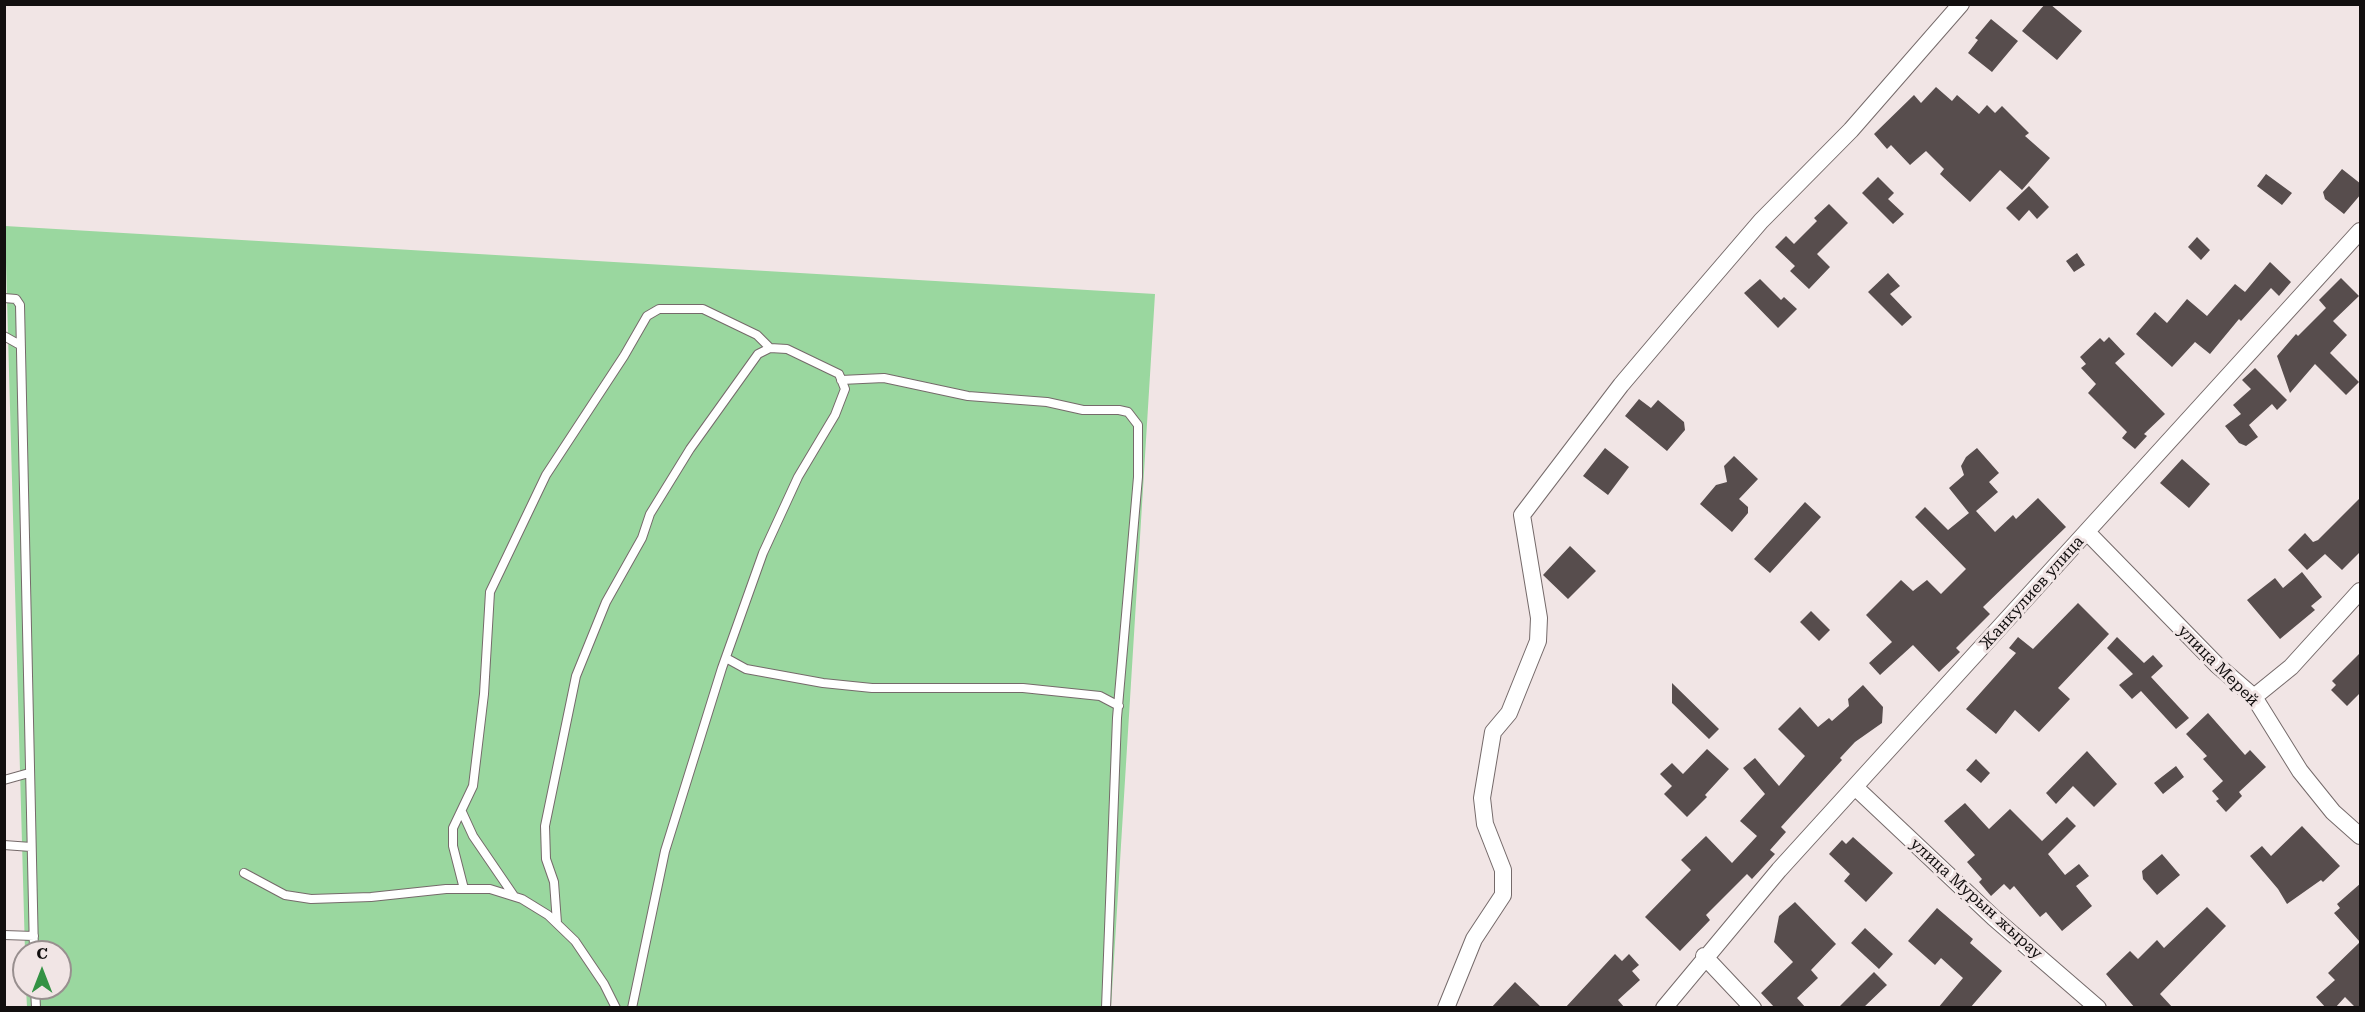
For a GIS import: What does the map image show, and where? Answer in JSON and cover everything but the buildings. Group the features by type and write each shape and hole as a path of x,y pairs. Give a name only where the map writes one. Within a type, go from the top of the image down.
{"street":[{"path":"1446,1008 1474,939 1503,895 1503,870 1485,824 1482,798 1493,732 1509,712 1538,641 1539,618 1522,515 1606,404 1761,220 1851,130 1961,4"},
{"name":"Жанкулиев улица","path":"1664,1008 1704,956 1779,870 2361,231"},
{"name":"улица Мерей","path":"2087,532 2217,665 2254,697 2300,771 2333,812 2361,836"},
{"path":"2254,697 2292,667 2361,591"},
{"name":"улица Мурын жырау","path":"1855,787 1994,918 2098,1008"},
{"path":"1704,956 1753,1008"}],"lane":[{"path":"4,298 16,299 20,305 34,940"},
{"path":"464,889 453,846 453,828 473,786 479,747 490,592 546,475 624,356 647,316 659,309 703,309 757,335 770,348"},
{"path":"4,336 20,345"},
{"path":"557,923 554,882 546,859 544,826 576,676 606,602 642,538 650,514 758,354 770,348 787,349 818,362 839,374 844,389 835,415 798,477 763,553 726,658 665,851 632,1008"},
{"path":"841,380 884,378 968,396 1047,402 1083,410 1119,410 1128,412 1134,419 1139,439 1119,706 1106,1008"},
{"path":"726,658 746,669 872,688 1023,688 1100,696 1119,706"},
{"path":"4,780 29,773"},
{"path":"462,812 473,837 514,896"},
{"path":"4,845 32,847"},
{"path":"244,873 285,895 311,900 464,889 490,889 514,896 539,909 557,923 575,942 604,984 616,1008"},
{"path":"4,935 34,936"}],"green space":[{"path":"5,226 1155,294 1111,1007 27,1007 27,1000 72,1000 72,940 25,940"}]}
